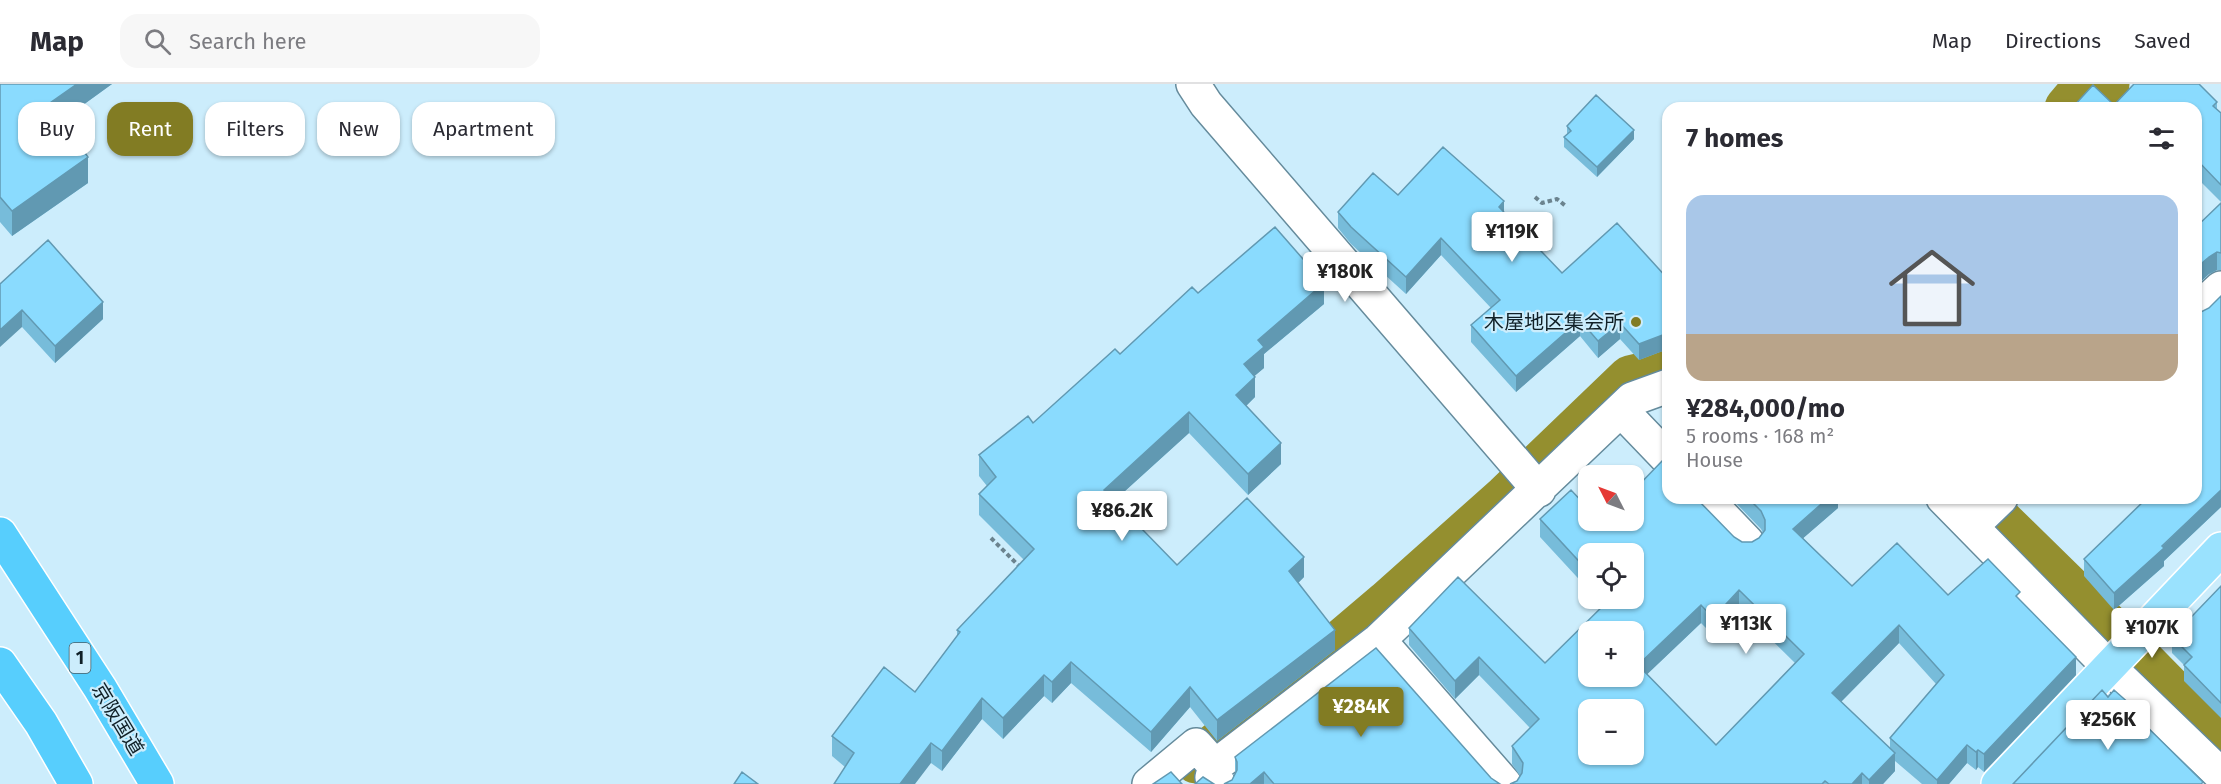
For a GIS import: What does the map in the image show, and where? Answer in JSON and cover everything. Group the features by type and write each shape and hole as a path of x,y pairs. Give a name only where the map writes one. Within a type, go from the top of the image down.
{"highway":[{"name":"京阪国道","path":"0,534 100,688 157,784"},
{"path":"0,664 40,723 76,784"}],"main road":[{"path":"1998,784 2221,549"}],"street":[{"path":"1193,84 1206,104 1539,490"},
{"path":"2202,305 2221,288"},
{"path":"1149,784 1196,746 1210,764 1379,640 1632,399 1662,388"},
{"path":"1622,410 1662,453"},
{"path":"1711,504 1747,542"},
{"path":"1949,504 2115,660 2221,775"},
{"path":"1972,526 1995,504"},
{"path":"1379,640 1504,784"}],"path":[{"path":"1535,197 1542,202 1557,199 1568,207"},
{"path":"990,538 1023,570"}],"building":[{"path":"0,84 77,84 51,102 18,102 18,156 88,157 12,211 0,197"},
{"path":"2134,84 2199,84 2217,102 2213,106 2221,113 2221,185 2202,165 2202,102 2117,102"},
{"path":"2093,85 2111,102 2077,102"},
{"path":"1596,95 1634,130 1597,167 1564,137 1571,131 1567,126"},
{"path":"1443,147 1504,201 1499,207 1562,273 1617,223 1662,272 1662,335 1639,344 1620,323 1598,341 1580,320 1516,376 1471,325 1500,300 1441,238 1406,277 1351,227 1338,212 1373,173 1398,195"},
{"path":"2221,203 2221,253 2217,252 2202,263 2202,221"},
{"path":"1275,227 1324,283 1258,340 1264,347 1244,364 1255,377 1236,395 1281,443 1248,474 1189,412 1104,490 1177,565 1247,498 1304,557 1289,571 1335,630 1217,720 1190,687 1151,732 1071,662 1052,682 1044,675 1003,718 982,698 942,751 931,743 900,784 834,784 854,753 832,736 884,667 915,692 960,632 957,630 1034,549 979,494 996,477 979,455 1028,416 1033,423 1115,349 1120,354 1192,287 1198,293"},
{"path":"48,240 103,302 55,346 22,310 0,330 0,284"},
{"path":"2221,296 2221,490 2162,546 2164,548 2114,593 2084,559 2141,504 2202,504 2202,312"},
{"path":"1662,461 1662,504 1702,504 1734,537 1742,542 1752,542 1759,538 1765,530 1765,520 1761,511 1754,504 1821,504 1793,529 1852,586 1897,543 1948,595 1988,559 2020,592 2016,596 2076,657 1984,754 1978,750 1976,752 1967,745 1937,780 1890,738 1944,675 1899,625 1832,693 1895,753 1869,780 1862,773 1852,784 1829,784 1825,781 1822,784 1510,784 1517,781 1522,773 1523,763 1512,746 1539,719 1479,657 1455,681 1409,628 1458,577 1545,663 1578,630 1578,687 1644,687 1644,671 1716,745 1804,654 1739,590 1713,618 1701,605 1644,659 1644,621 1588,621 1600,609 1644,609 1644,543 1578,543 1578,560 1540,519 1571,490 1578,497 1578,531 1644,531 1644,480"},
{"path":"2221,586 2221,703 2184,665 2192,657 2172,637"},
{"path":"1376,648 1491,778 1500,784 1274,784 1264,772 1250,784 1224,784 1232,780 1237,770 1235,757"},
{"path":"2102,690 2108,697 2114,690 2139,712 2136,716 2203,782 2201,784 2013,784"},
{"path":"742,772 758,784 734,784"},
{"path":"1171,772 1182,784 1153,784"},
{"path":"1203,777 1214,784 1195,784"}],"waterway":[{"path":"2072,102 2077,96 2107,84"},
{"path":"1196,761 1387,603 1506,497 1630,378 1662,370"},
{"path":"1983,504 2221,741"}],"place":[{"name":"木屋地区集会所","path":"1636,322"}]}
